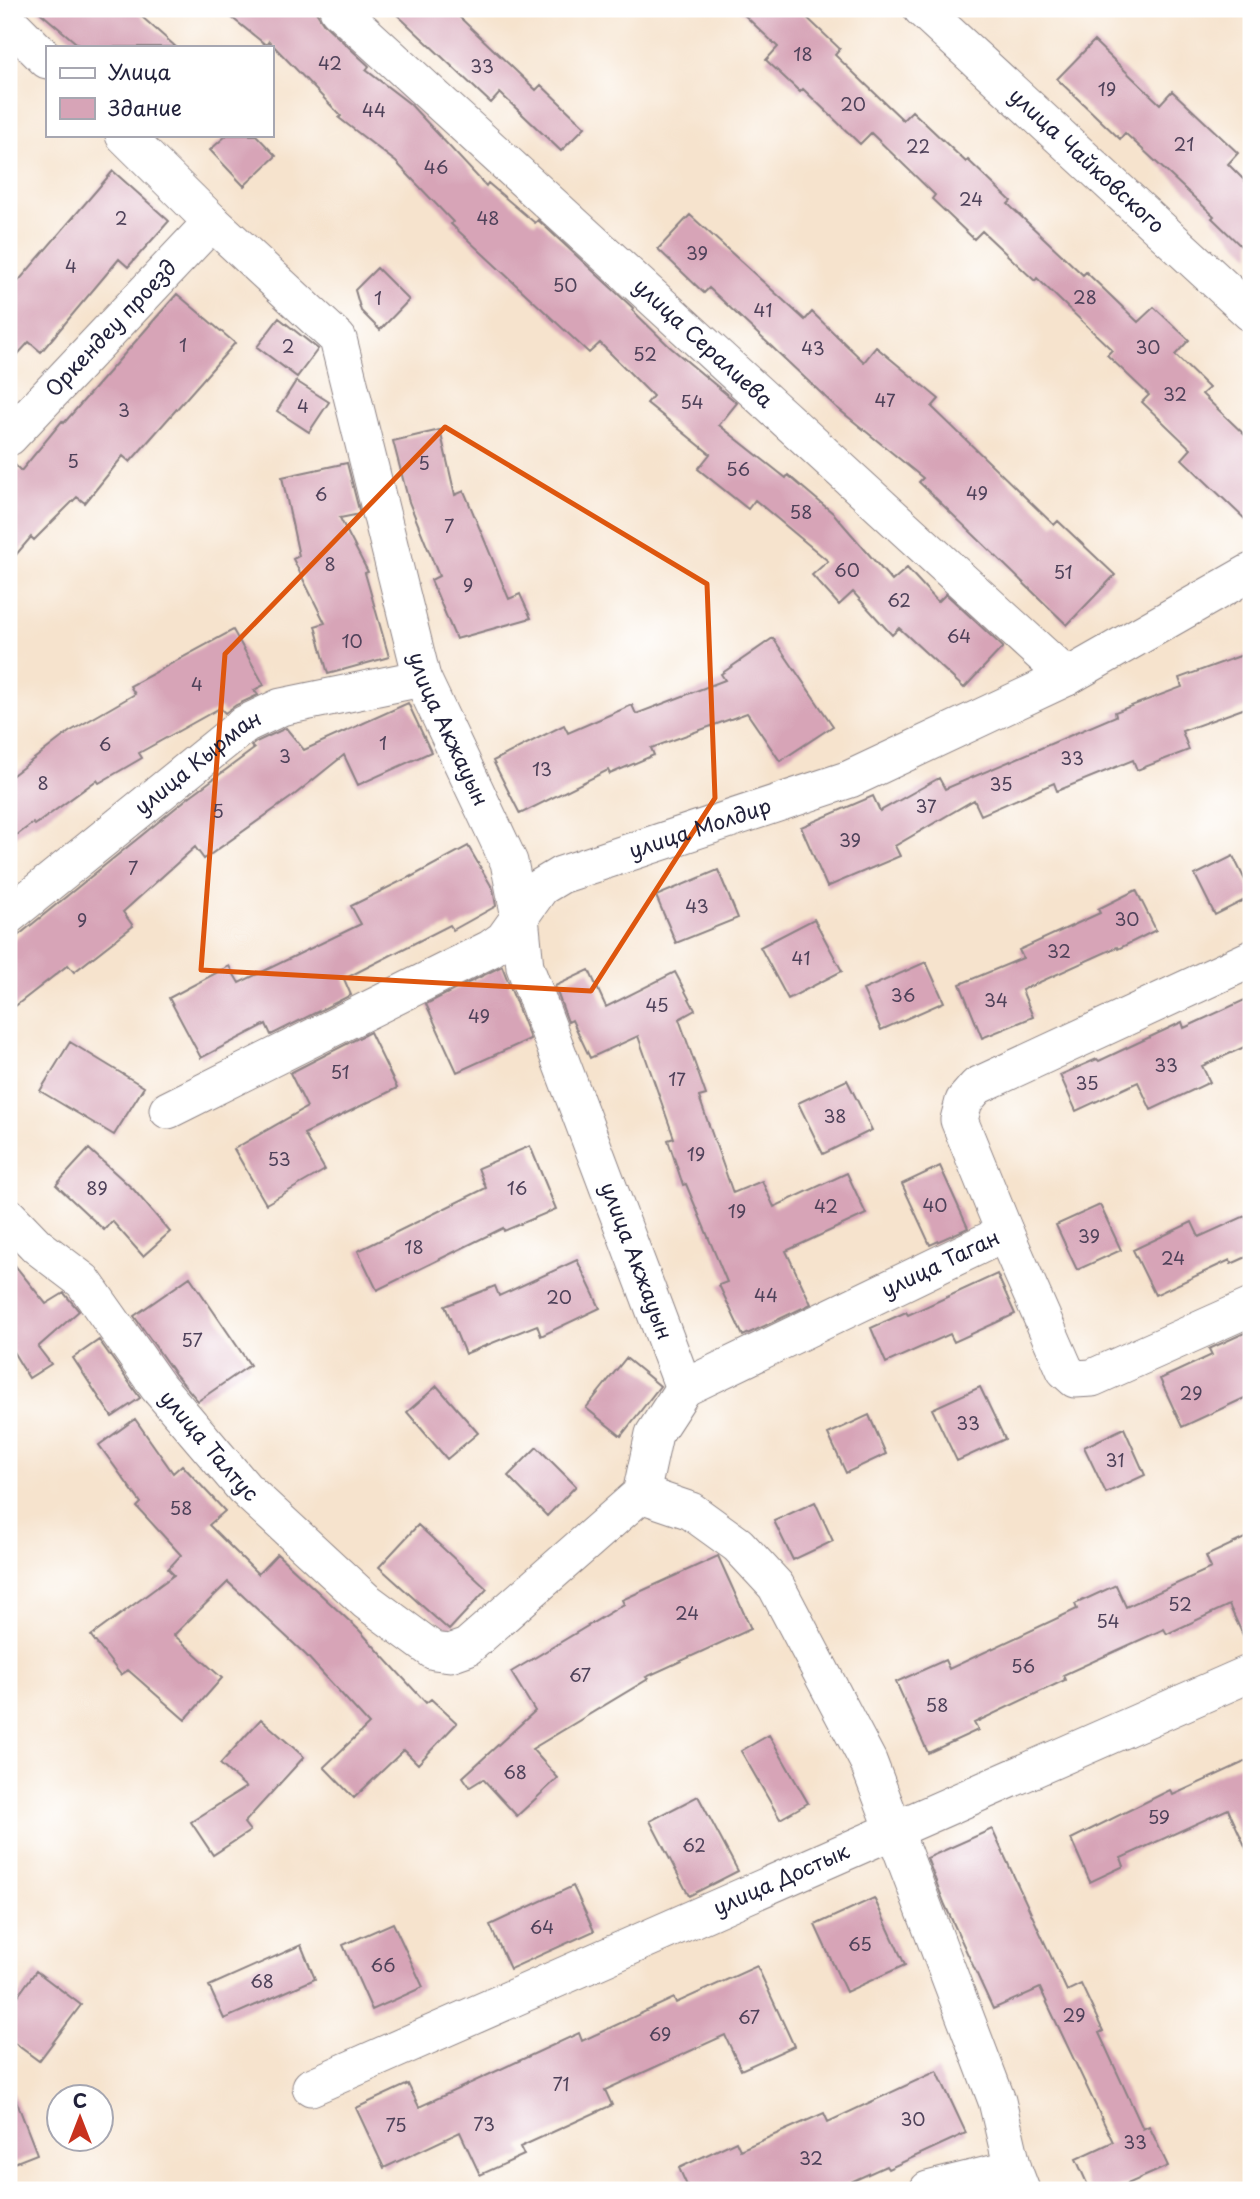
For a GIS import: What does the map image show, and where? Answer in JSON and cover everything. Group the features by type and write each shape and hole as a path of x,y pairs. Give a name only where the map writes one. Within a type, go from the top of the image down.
{"street":[{"name":"улица Сералиева","path":"338,9 1067,677"},
{"name":"улица Чайковского","path":"922,9 1251,313"},
{"path":"9,22 46,59"},
{"name":"улица Акжауын","path":"125,136 212,222 338,339 422,678 509,862 520,917 525,967 684,1388"},
{"name":"Оркендеу проезд","path":"9,437 212,222"},
{"name":"улица Молдир","path":"168,1110 490,949 504,939 541,887 561,875 850,779 1067,677 1251,572"},
{"name":"улица Кырман","path":"9,915 245,724 281,707 422,678"},
{"name":"улица Таган","path":"684,1388 1005,1233 959,1120 964,1101 977,1086 1251,959"},
{"name":"улица Талтус","path":"9,1217 37,1246 83,1281 158,1387 244,1488 366,1601 434,1651 450,1653 467,1647 641,1494"},
{"path":"1005,1233 1065,1370 1075,1379 1092,1378 1251,1307"},
{"path":"684,1388 654,1434 641,1494 691,1511 738,1545 776,1586 868,1761 997,2101 1017,2180 928,2190"},
{"name":"улица Достык","path":"311,2087 1251,1673"}],"highlighted area":[{"path":"445,427 707,584 715,798 591,991 201,970 225,654"}],"building":[{"path":"36,9 133,9 175,46 80,46"},
{"path":"221,9 314,9 324,24 369,66 366,70 410,104 486,186 488,183 535,223 538,220 633,308 632,310 670,347 737,403 719,425 786,478 788,475 834,514 892,581 907,568 938,602 946,594 1003,647 964,688 899,628 892,635 853,592 839,605 812,575 828,561 755,500 748,509 698,469 710,454 647,403 653,396 600,343 589,353 451,224 453,222 396,162 339,118 341,116 269,41 266,45"},
{"path":"391,9 451,9 536,90 541,85 585,127 561,151 500,93 491,103"},
{"path":"738,9 798,9 840,49 835,55 903,120 912,111 1011,201 1008,204 1083,275 1086,272 1138,322 1154,307 1189,340 1175,355 1209,388 1202,394 1251,441 1251,525 1182,459 1191,449 1142,402 1149,395 1107,355 1112,350 1037,278 1035,281 982,231 974,239 932,199 935,195 871,133 860,144 803,89 800,92 766,60 778,47"},
{"path":"1094,41 1160,104 1172,91 1238,153 1228,164 1251,187 1251,256 1212,218 1214,216 1125,133 1120,139 1057,79"},
{"path":"226,136 257,136 276,156 244,186 210,150"},
{"path":"113,171 169,221 128,267 119,259 41,352 29,342 9,364 9,292"},
{"path":"690,215 805,320 812,312 864,362 876,347 939,399 932,407 1054,525 1058,521 1115,575 1067,625 919,482 923,478 836,407 709,288 704,293 658,249"},
{"path":"377,268 409,300 380,330 361,311 355,290"},
{"path":"177,294 235,343 130,462 123,456 85,503 77,497 34,540 31,537 9,563 9,459 21,471 62,421 64,423"},
{"path":"279,318 318,349 297,377 257,347"},
{"path":"296,381 329,402 309,432 277,411"},
{"path":"440,430 455,495 464,491 509,599 520,594 531,618 456,639 431,580 439,576 409,502 393,441"},
{"path":"347,463 360,514 340,518 368,572 365,573 389,657 328,674 315,626 325,623 293,559 299,556 282,477"},
{"path":"233,630 264,685 254,690 258,695 225,713 220,708 139,753 142,758 99,783 97,780 9,841 9,778 69,732 135,694 130,686"},
{"path":"773,638 833,726 780,761 747,713 651,748 654,755 610,774 608,770 520,814 493,761 564,725 568,733 632,705 636,714 725,680 721,674"},
{"path":"1251,652 1251,706 1182,731 1189,750 1137,770 1133,760 1057,791 1054,783 981,815 974,800 895,846 900,856 827,887 801,827 873,796 880,811 939,778 945,789 1116,716 1115,712 1182,687 1179,678"},
{"path":"408,703 431,752 358,785 344,755 293,796 204,859 195,847 123,912 133,926 74,972 68,965 9,1011 9,943 189,797 254,749 251,746 256,742 286,728 304,750"},
{"path":"468,846 493,889 496,906 453,930 450,925 344,979 351,995 271,1035 266,1024 201,1058 169,998 229,966 239,983 361,924 351,906"},
{"path":"1233,856 1251,897 1215,915 1195,875"},
{"path":"718,870 738,918 676,943 656,896"},
{"path":"1136,890 1156,930 1022,990 1033,1017 982,1038 960,984 1023,958 1019,950 1100,913 1098,909"},
{"path":"814,919 842,971 788,999 760,947"},
{"path":"926,962 944,1002 881,1030 863,990"},
{"path":"502,966 530,1039 457,1072 426,1004"},
{"path":"589,970 606,1007 675,972 695,1010 679,1019 706,1095 699,1097 733,1193 762,1181 774,1207 847,1173 866,1214 786,1251 811,1304 743,1336 719,1285 727,1282 686,1184 683,1185 668,1140 674,1138 638,1036 590,1058 572,1020 568,1022 555,986"},
{"path":"1251,997 1251,1044 1202,1066 1210,1082 1151,1110 1138,1082 1076,1111 1060,1075 1097,1059 1099,1061 1182,1022 1184,1028"},
{"path":"370,1032 397,1088 304,1134 325,1170 266,1204 234,1149 307,1107 290,1073"},
{"path":"70,1042 144,1087 114,1135 40,1091"},
{"path":"847,1080 872,1130 823,1154 798,1103"},
{"path":"530,1146 556,1209 504,1231 503,1228 377,1290 358,1251 486,1188 478,1168"},
{"path":"89,1149 134,1190 170,1232 143,1256 112,1221 104,1230 56,1185"},
{"path":"940,1166 968,1228 930,1245 902,1184"},
{"path":"1100,1205 1121,1250 1077,1270 1056,1225"},
{"path":"1245,1216 1251,1229 1251,1255 1231,1264 1230,1260 1155,1295 1133,1250 1192,1222 1199,1237"},
{"path":"9,1258 46,1304 64,1293 79,1311 38,1347 51,1364 29,1378 9,1345"},
{"path":"577,1260 600,1308 541,1336 537,1325 465,1354 445,1306 495,1286 499,1296"},
{"path":"997,1274 1015,1314 954,1342 950,1334 886,1363 871,1328 906,1312 908,1315"},
{"path":"190,1277 250,1365 198,1401 175,1374 134,1316"},
{"path":"1251,1330 1251,1395 1182,1427 1160,1379 1212,1355 1209,1349"},
{"path":"99,1340 140,1398 112,1417 73,1358"},
{"path":"626,1358 660,1386 621,1436 586,1408"},
{"path":"437,1386 478,1433 447,1459 407,1412"},
{"path":"980,1387 1005,1439 957,1461 932,1409"},
{"path":"869,1415 886,1454 846,1473 828,1434"},
{"path":"135,1419 173,1473 182,1465 225,1511 209,1525 258,1574 277,1554 359,1630 426,1703 431,1699 457,1723 418,1764 404,1750 354,1798 324,1767 369,1724 306,1655 228,1582 174,1635 222,1678 185,1720 128,1670 121,1675 91,1636 174,1575 168,1569 181,1555 137,1507 141,1503 99,1445"},
{"path":"1124,1428 1145,1475 1106,1493 1084,1447"},
{"path":"537,1447 576,1486 547,1516 508,1476"},
{"path":"815,1502 833,1541 793,1560 774,1521"},
{"path":"418,1525 487,1589 449,1630 379,1567"},
{"path":"1251,1535 1251,1652 1229,1605 1167,1634 1164,1629 1063,1675 1065,1680 974,1723 978,1730 928,1753 896,1682 945,1660 949,1669 1077,1609 1075,1604 1116,1585 1126,1607 1211,1568 1206,1556"},
{"path":"718,1556 751,1629 646,1677 648,1679 532,1749 558,1778 517,1816 483,1779 470,1787 463,1777 535,1711 511,1672 624,1604 622,1600"},
{"path":"261,1719 304,1757 244,1823 250,1831 213,1855 191,1822 246,1787 220,1764"},
{"path":"769,1735 808,1803 780,1819 741,1751"},
{"path":"1251,1759 1251,1859 1228,1809 1121,1858 1124,1866 1090,1882 1071,1839 1170,1790 1173,1795"},
{"path":"698,1796 738,1871 689,1896 650,1821"},
{"path":"992,1829 1067,1991 1081,1984 1103,2031 1099,2033 1143,2129 1149,2126 1168,2166 1114,2190 1090,2190 1076,2159 1113,2142 1040,1988 993,2009 945,1905 927,1858"},
{"path":"573,1886 594,1931 510,1969 490,1925"},
{"path":"874,1898 905,1965 846,1992 815,1925"},
{"path":"393,1923 423,1987 372,2010 343,1945"},
{"path":"301,1945 315,1979 224,2019 209,1986"},
{"path":"757,1966 794,2046 741,2070 725,2035 605,2090 612,2105 520,2147 524,2155 480,2175 460,2132 384,2168 356,2108 408,2084 419,2107 579,2033 582,2041 674,1998 676,2003"},
{"path":"36,1971 81,2005 39,2061 9,2039 9,2008"},
{"path":"937,2071 966,2133 888,2169 886,2166 833,2190 689,2190 679,2168 736,2141 740,2150 824,2113 828,2122"},
{"path":"11,2087 37,2154 9,2165 9,2088"}]}
